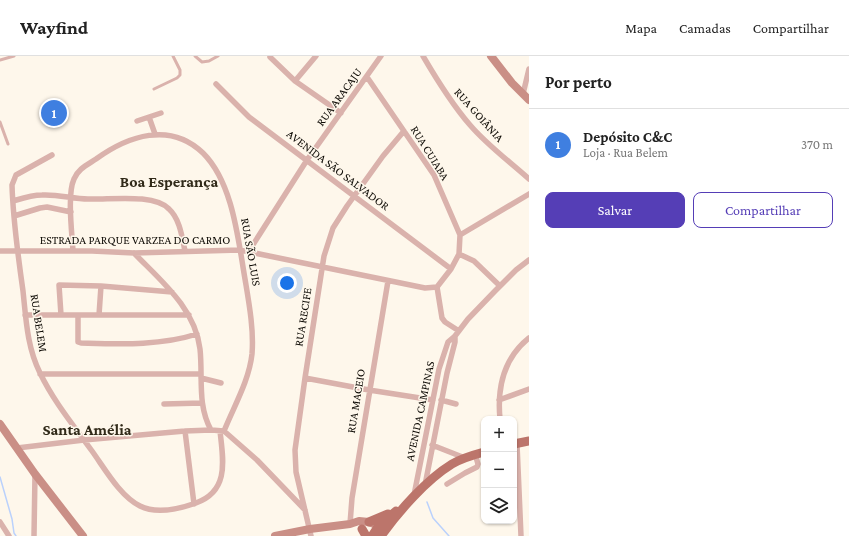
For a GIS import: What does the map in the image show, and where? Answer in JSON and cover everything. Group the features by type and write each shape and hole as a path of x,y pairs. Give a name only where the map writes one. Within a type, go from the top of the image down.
{"main road":[{"path":"517,444 529,441"},
{"path":"372,536 381,531 424,486 452,464 480,453"},
{"path":"381,531 394,513 407,504"},
{"path":"369,522 382,516 394,513"}],"street":[{"path":"295,81 316,56"},
{"name":"RUA ARACAJU","path":"249,251 307,160 381,56"},
{"name":"RUA GOIÂNIA","path":"422,56 444,92 470,125 491,146 529,179"},
{"path":"491,56 526,97"},
{"path":"270,57 295,81 341,113"},
{"path":"526,97 529,69"},
{"name":"RUA CUIABA","path":"367,77 434,175 460,235 460,254"},
{"name":"AVENIDA SÃO SALVADOR","path":"216,84 249,116 451,269"},
{"path":"137,122 161,113"},
{"path":"149,117 155,134"},
{"name":"RUA RECIFE","path":"311,532 294,459 305,378 328,242 333,228 355,195 383,156 404,131"},
{"name":"RUA SÃO LUIS","path":"73,251 71,198 73,180 79,170 108,150 142,136 155,134 176,136 201,152 211,162 219,175 225,190 237,229 249,305 252,340 252,355 244,384 222,431"},
{"name":"RUA BELEM","path":"52,155 16,175 12,185 12,201 25,315 32,353 40,374 55,402 127,497 141,506 162,510 194,504 208,498 218,487 222,473 223,461 222,431"},
{"path":"12,201 43,194 71,198 143,200 161,203 169,208 175,216 185,251"},
{"path":"460,235 529,194"},
{"path":"14,216 48,207 71,212"},
{"name":"ESTRADA PARQUE VARZEA DO CARMO","path":"0,251 134,253 240,250 425,288 437,287"},
{"path":"134,253 172,292 190,316 197,334 200,349 202,403 207,423 211,430"},
{"path":"457,334 442,318 437,287 460,254 474,261 500,286 529,260"},
{"name":"RUA MACEIO","path":"350,524 352,498 388,281"},
{"path":"61,315 59,285 101,286 172,292"},
{"path":"99,315 101,286"},
{"name":"AVENIDA CAMPINAS","path":"414,495 432,400 448,342 500,286"},
{"path":"25,315 190,316"},
{"path":"78,315 78,342 80,343 168,341 197,334"},
{"name":"AVENIDA CAMPINAS","path":"424,486 441,400 457,334"},
{"path":"500,416 499,400 504,372 511,357 522,343 529,338"},
{"path":"40,374 201,376 221,383"},
{"path":"305,378 432,400"},
{"path":"499,400 529,389"},
{"path":"441,400 456,404"},
{"path":"164,404 202,403"},
{"path":"0,424 35,474 84,536"},
{"path":"17,448 84,440 186,431 222,431 257,460 305,510"},
{"path":"186,431 194,504"},
{"path":"432,445 465,458"},
{"path":"516,452 521,536"},
{"path":"447,484 477,467 480,453"},
{"path":"34,536 35,474"},
{"path":"275,536 311,532 359,521 369,522 381,531"},
{"path":"0,522 9,536"},
{"path":"350,524 372,536"}],"lane":[{"path":"0,60 5,60 14,56"},
{"path":"154,89 177,78 180,75 180,70 173,56"},
{"path":"195,56 202,62 209,61 218,56"},
{"path":"0,122 8,144"}],"waterway":[{"path":"0,477 16,536"},
{"path":"427,502 433,518 449,536"}],"place":[{"name":"Depósito C&C","path":"54,113"}],"district":[{"name":"Boa Esperança","path":"169,181"},
{"name":"Santa Amélia","path":"87,429"}]}
